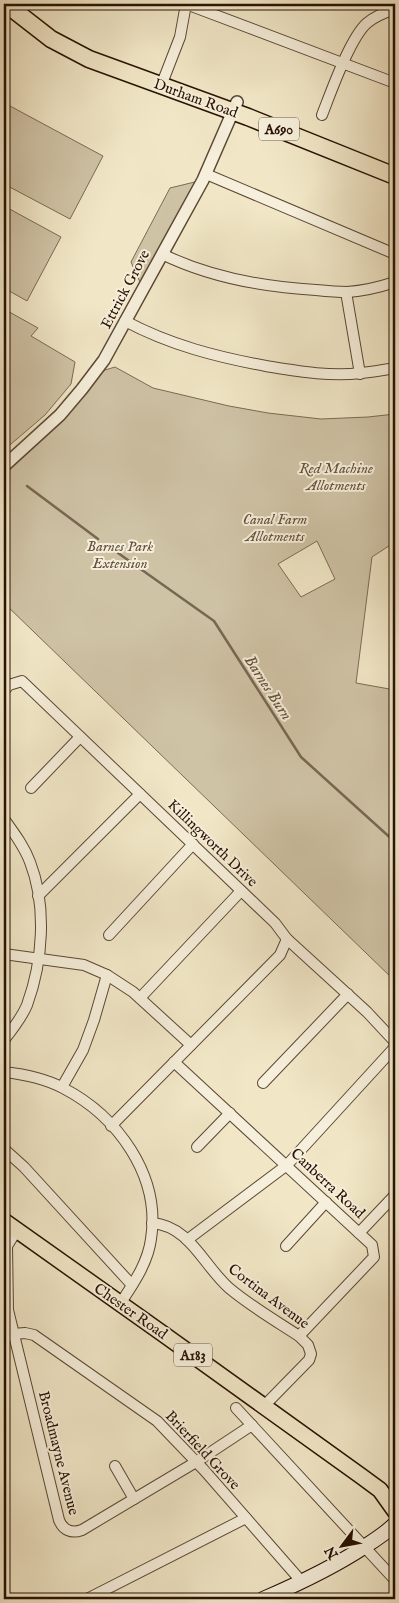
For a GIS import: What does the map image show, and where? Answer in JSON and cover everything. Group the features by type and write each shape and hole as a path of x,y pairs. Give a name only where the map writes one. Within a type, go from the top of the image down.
{"highway":[{"name":"Durham Road","path":"6,4 51,39 89,59 163,81 395,166"},
{"name":"Durham Road","path":"20,4 62,34 163,81"},
{"name":"Durham Road","path":"235,107 395,176"}],"main road":[{"name":"Chester Road","path":"4,1221 380,1490 395,1495"},
{"name":"Chester Road","path":"380,1490 395,1511"},
{"path":"263,1599 302,1582 342,1561 385,1534 395,1524"}],"street":[{"path":"163,81 180,37 186,4 208,7 395,83"},
{"path":"322,115 356,37 367,23 395,9"},
{"name":"Ettrick Grove","path":"4,466 60,415 104,360 206,174 235,107"},
{"path":"206,174 395,254"},
{"path":"162,254 182,264 203,271 258,283 304,289 346,292 395,282"},
{"path":"346,292 360,374"},
{"path":"125,321 149,334 188,349 228,359 307,373 360,374 395,368"},
{"name":"Killingworth Drive","path":"4,691 9,685 22,681 275,923 287,939 348,994 395,1042"},
{"path":"31,788 80,737"},
{"path":"38,896 140,794"},
{"path":"4,821 22,846 30,863 42,919 38,959 26,1006 4,1040"},
{"path":"110,936 193,844"},
{"path":"140,998 241,891"},
{"path":"112,1126 280,955 287,939"},
{"path":"4,954 84,965 107,975 133,992 191,1045"},
{"path":"62,1087 83,1050 107,975"},
{"path":"263,1083 348,994"},
{"path":"188,1240 287,1165 395,1047"},
{"name":"Canberra Road","path":"174,1062 372,1245 374,1257 299,1336"},
{"path":"4,1072 21,1074 62,1087 101,1113 132,1150 142,1168 150,1189 151,1240 147,1255 120,1304"},
{"path":"197,1147 230,1113"},
{"path":"4,1150 24,1167 132,1285"},
{"path":"359,1233 395,1195"},
{"path":"286,1246 326,1202"},
{"name":"Cortina Avenue","path":"152,1223 172,1227 188,1240 216,1276 230,1289 299,1336 308,1345 311,1354 308,1360 264,1407"},
{"name":"Broadmayne Avenue","path":"17,1230 7,1246 8,1310 61,1524 67,1530 78,1532 252,1425"},
{"name":"Brierfield Grove","path":"14,1334 25,1333 34,1335 157,1421 191,1461 204,1470 302,1582"},
{"path":"236,1408 395,1580"},
{"path":"204,1470 210,1452"},
{"path":"115,1466 134,1499"},
{"path":"87,1599 246,1518"}],"green space":[{"path":"10,106 103,156 70,219 4,184 4,116"},
{"path":"203,180 143,289 131,262 170,188"},
{"path":"4,206 61,237 27,301 4,288"},
{"path":"4,309 38,328 31,336 75,362 71,384 45,415 4,450"},
{"name":"Barnes Park Extension","path":"115,367 153,388 268,413 321,419 395,414 395,542 372,557 356,683 395,690 395,981 4,603 4,472 105,370","holes":["317,541 335,579 301,597 278,564"]}],"waterway":[{"path":"27,486 98,539"},
{"name":"Barnes Burn","path":"118,553 214,621 301,757 395,842"}],"park label":[{"name":"Red Machine Allotments","path":"336,476"},
{"name":"Canal Farm Allotments","path":"275,528"}]}
